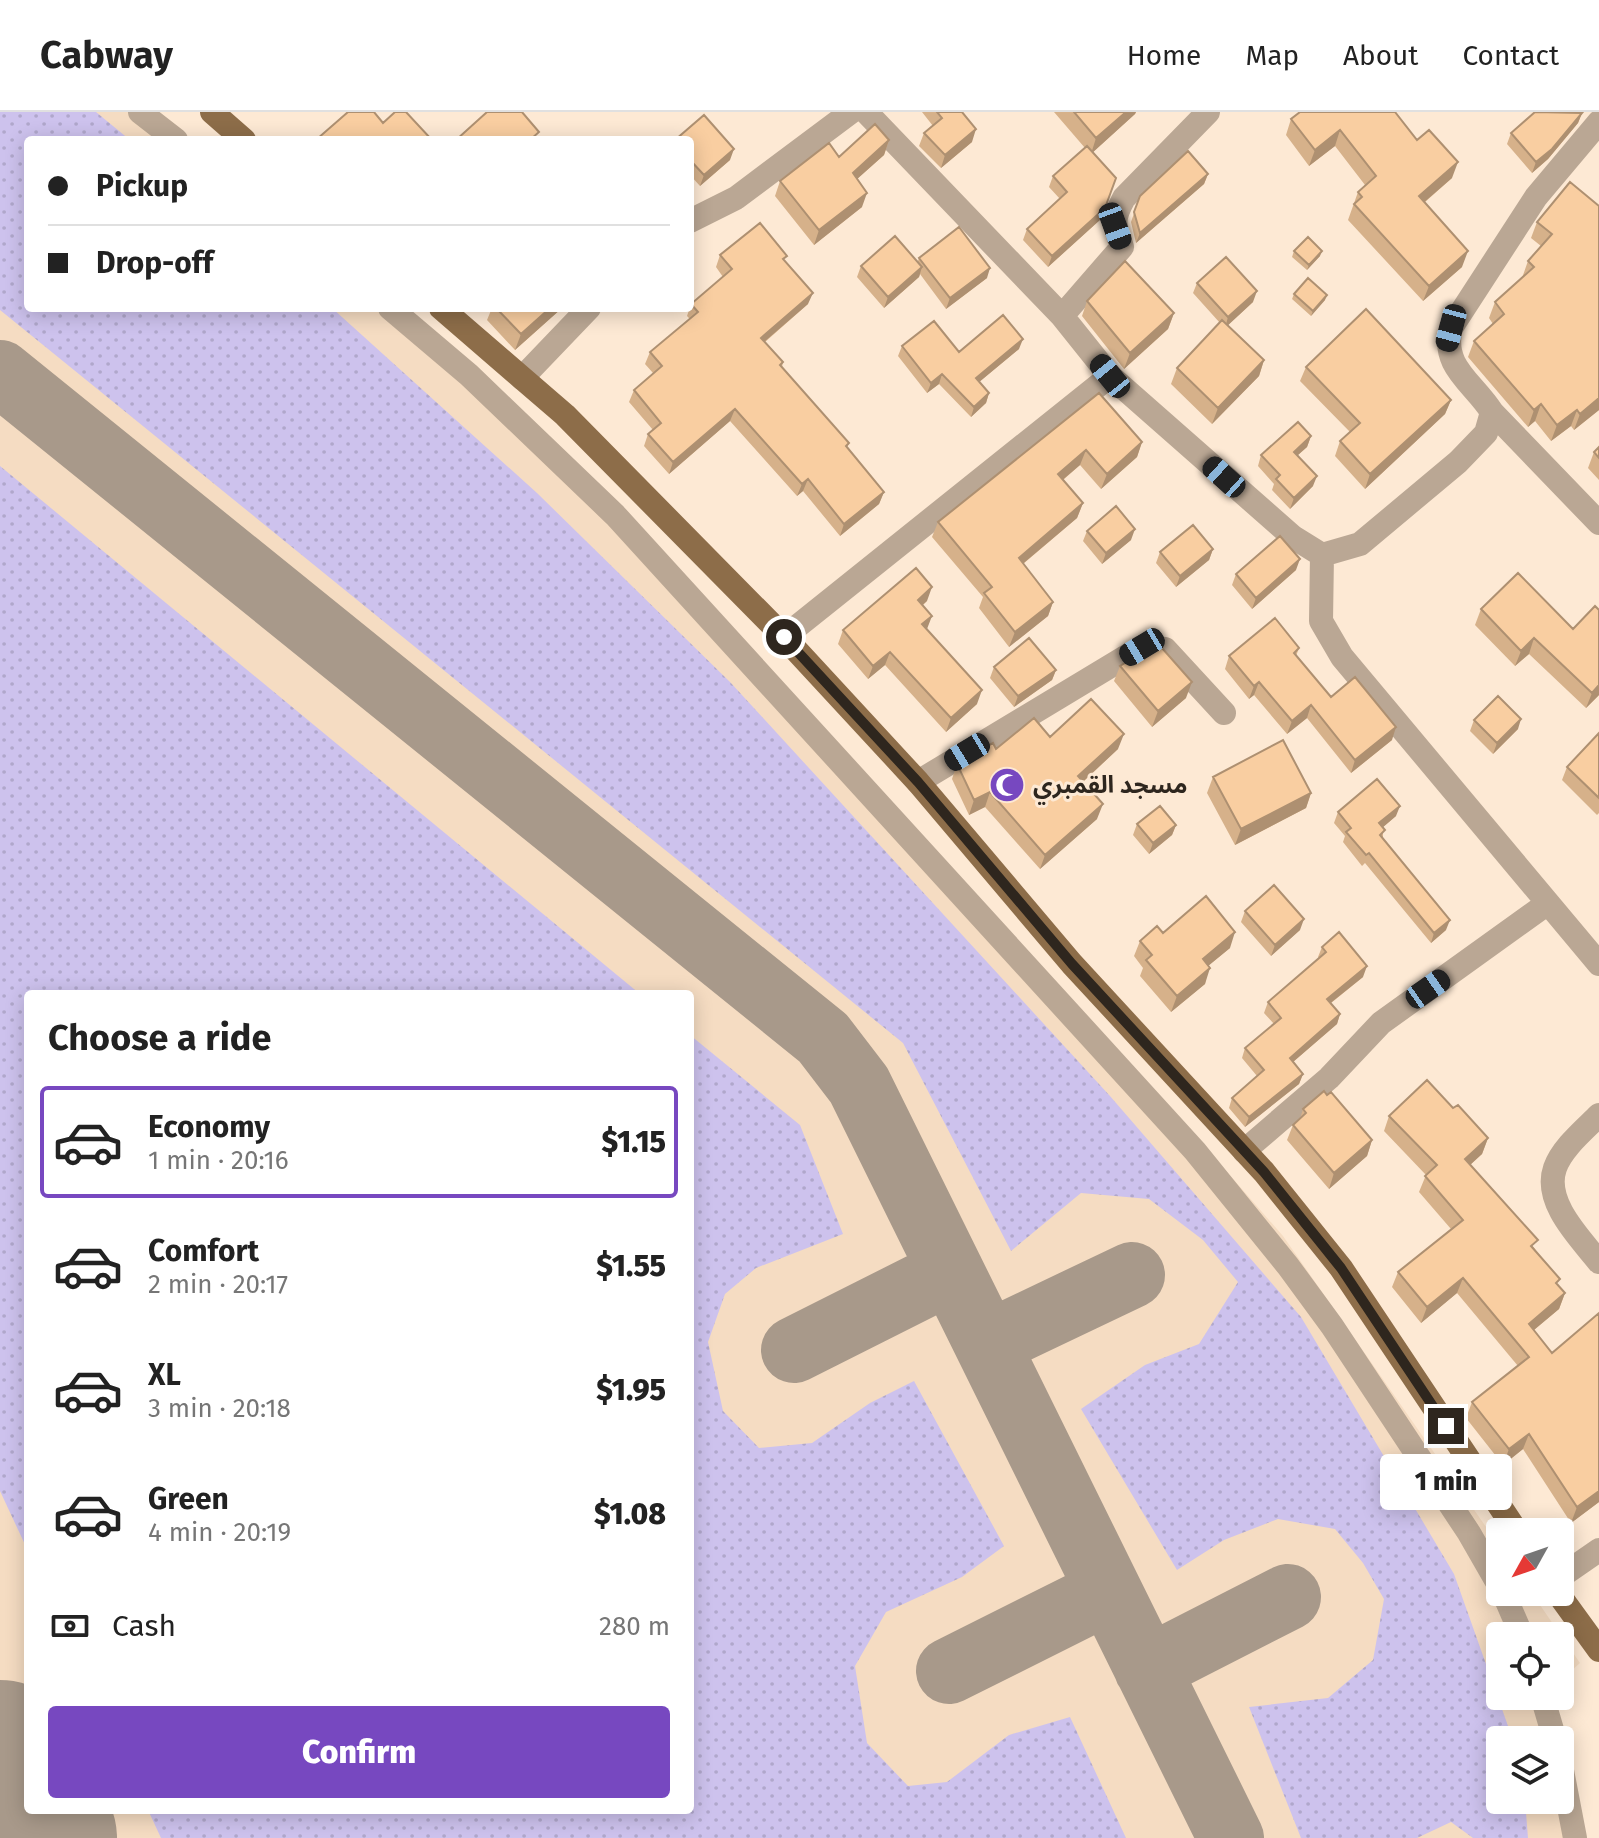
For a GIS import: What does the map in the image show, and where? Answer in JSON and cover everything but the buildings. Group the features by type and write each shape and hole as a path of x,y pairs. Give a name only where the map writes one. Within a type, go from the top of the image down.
{"main road":[{"path":"212,112 239,136"},
{"path":"446,312 565,415 784,637 918,782 1072,964 1264,1172 1341,1268 1508,1518"},
{"path":"1567,1606 1599,1650"}],"street":[{"path":"140,112 171,136"},
{"path":"694,219 736,198 851,112"},
{"path":"866,112 1062,316 1110,376 1293,537 1322,555 1360,544 1458,462 1486,433 1492,412"},
{"path":"1062,316 1122,247 1114,216 1124,198 1208,112"},
{"path":"1599,122 1536,197 1451,328 1447,343 1450,359 1492,412 1599,523"},
{"path":"395,312 469,375 615,515 1195,1151 1332,1326 1486,1563"},
{"path":"522,378 585,312"},
{"path":"784,637 1110,376"},
{"path":"1322,555 1321,621 1342,657 1599,964"},
{"path":"918,782 1142,647 1165,649 1224,713"},
{"path":"1244,1151 1329,1078 1381,1023 1548,903"},
{"path":"1599,1115 1559,1159 1553,1172 1555,1195 1561,1211 1599,1262"},
{"path":"1574,1567 1599,1550"},
{"path":"1570,1814 1575,1838"}],"shaded area":[{"path":"0,112 155,112 186,136 24,136 24,312 405,312 836,743 1283,1236 1486,1527 1486,1606 1541,1606 1552,1622 1486,1622 1486,1710 1549,1710 1555,1726 1486,1726 1486,1814 1568,1814 1582,1838 0,1838"},
{"path":"0,112 96,112 125,136 24,136 24,312 336,312 537,493 730,682 1110,1096 1301,1317 1454,1574 1486,1664 1486,1710 1502,1710 1508,1726 1486,1726 1486,1814 1526,1814 1528,1838 1473,1838 1451,1822 1417,1838 1301,1838 1249,1707 1328,1698 1373,1660 1384,1599 1363,1563 1335,1529 1278,1519 1224,1540 1177,1570 1081,1409 1145,1365 1199,1344 1238,1282 1203,1240 1149,1199 1081,1193 1011,1251 903,1043 0,310"},
{"path":"0,466 635,990 24,990 24,1542 0,1491"},
{"path":"694,1038 800,1125 843,1234 756,1268 725,1294 708,1342 723,1411 759,1448 812,1443 870,1403 914,1381 1004,1546 962,1577 886,1612 855,1666 867,1743 908,1786 947,1782 1009,1735 1070,1717 1126,1838 161,1838 150,1814 694,1814"},
{"path":"1574,1654 1580,1663 1574,1668"}],"taxiway":[{"path":"0,373 823,1038 859,1085 1231,1838"},
{"path":"794,1350 951,1271"},
{"path":"987,1344 1132,1275"},
{"path":"949,1671 1109,1591"},
{"path":"1147,1669 1288,1597"}],"runway":[{"path":"0,1763 34,1838"}],"place":[{"name":"مسجد القمبري","path":"1007,785"}],"route":[{"path":"784,637 918,782 1072,964 1264,1172 1341,1268 1446,1426"}]}
